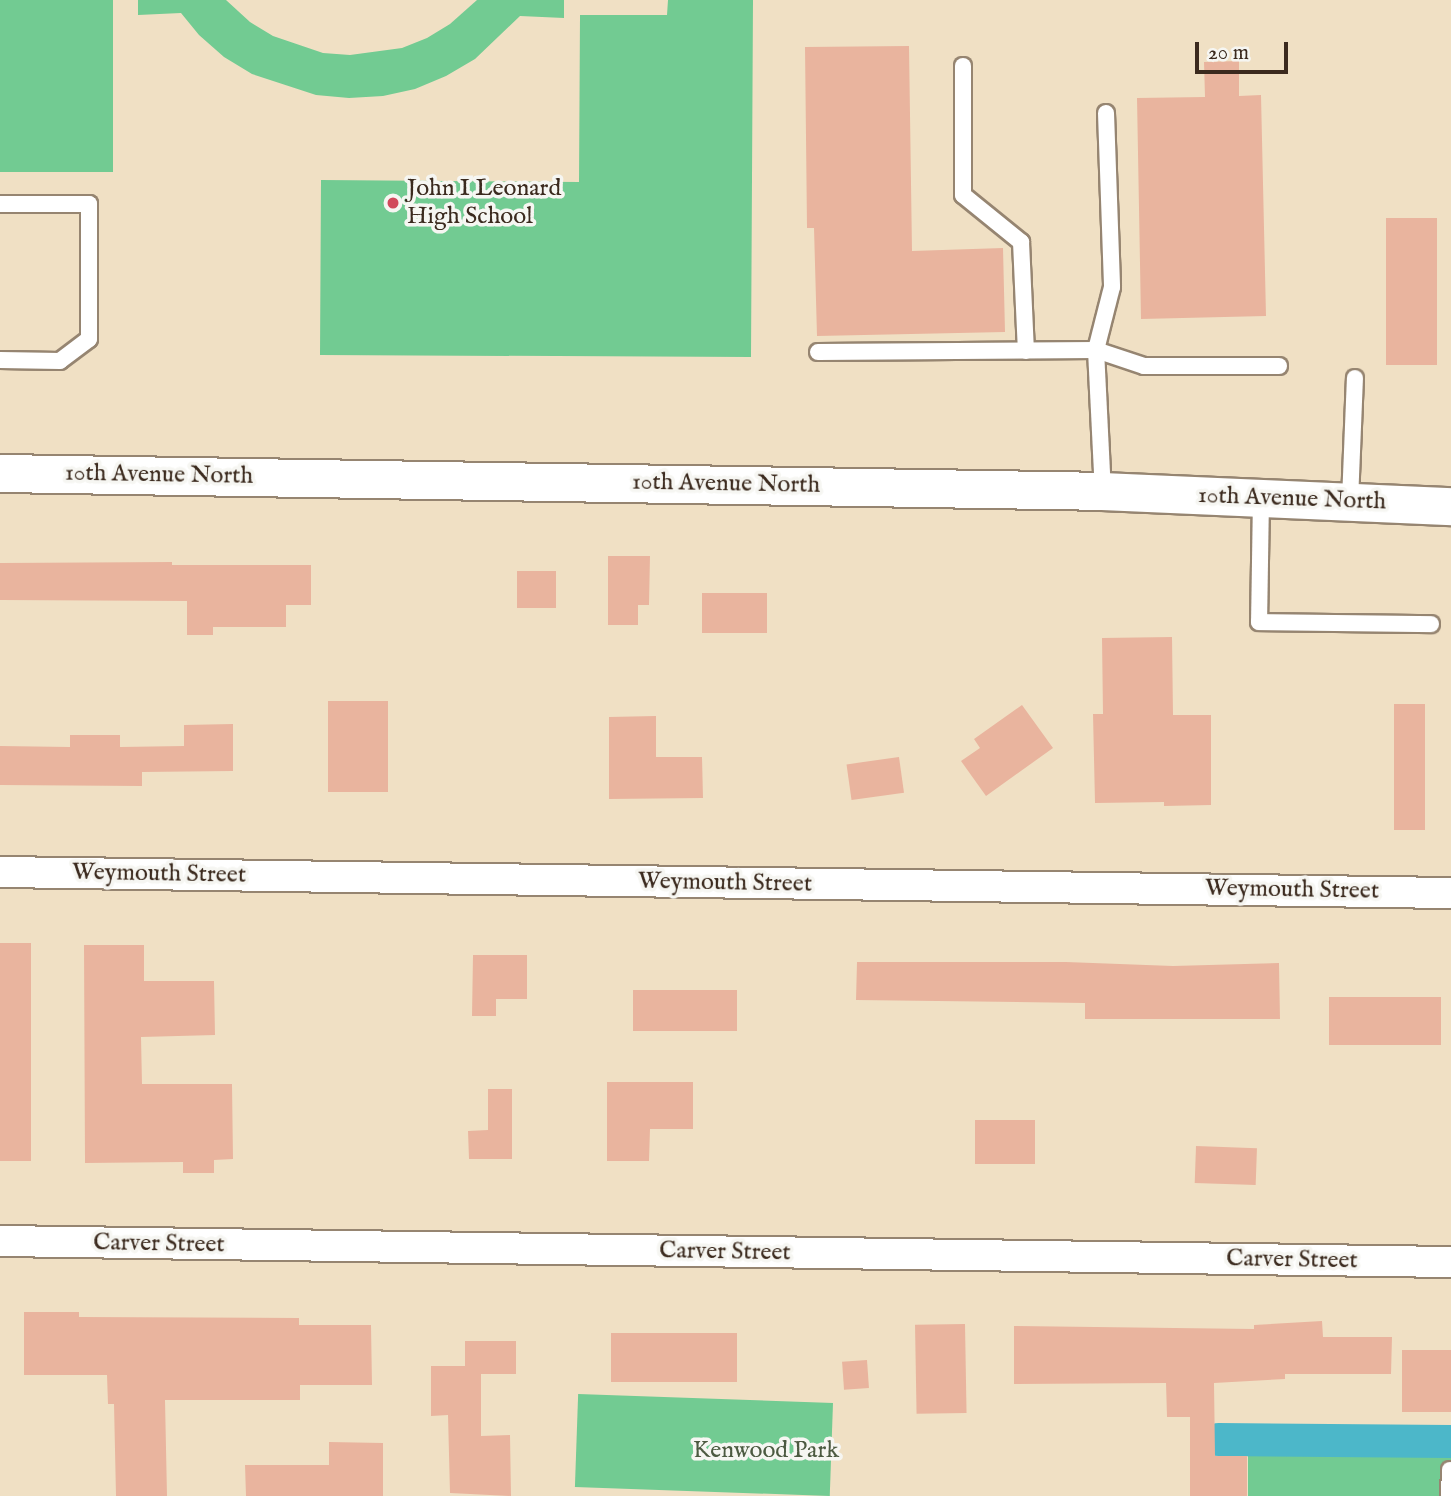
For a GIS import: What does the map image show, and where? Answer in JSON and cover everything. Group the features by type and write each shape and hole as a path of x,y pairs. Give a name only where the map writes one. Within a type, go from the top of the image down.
{"street":[{"name":"10th Avenue North","path":"0,472 1103,491 1451,506"},
{"name":"Weymouth Street","path":"0,872 1451,893"},
{"name":"Carver Street","path":"0,1241 1451,1262"}],"lane":[{"path":"963,66 963,195 1021,242 1027,351"},
{"path":"1103,491 1096,350 1112,287 1106,113"},
{"path":"0,204 89,204 89,339 60,361 0,360"},
{"path":"818,352 1096,350 1144,366 1279,366"},
{"path":"1350,501 1355,378"},
{"path":"1261,498 1259,622 1431,624"},
{"path":"1449,1496 1450,1470"}],"green space":[{"path":"0,0 113,0 113,172 0,172"},
{"path":"138,0 226,0 250,22 273,36 323,53 350,55 402,48 427,38 450,24 477,0 564,0 564,18 520,16 475,59 446,76 415,89 383,96 349,98 316,95 252,74 224,57 199,35 181,13 138,15"},
{"path":"668,0 753,0 751,357 320,355 321,180 579,182 580,15 667,15"},
{"name":"Kenwood Park","path":"578,1394 833,1403 830,1496 575,1487"},
{"path":"1248,1442 1451,1442 1451,1496 1248,1496"}],"building":[{"path":"909,46 912,251 1003,248 1005,332 817,336 814,228 807,228 805,47"},
{"path":"1239,61 1239,96 1261,95 1266,316 1141,319 1137,98 1205,97 1204,62"},
{"path":"1386,218 1437,218 1437,365 1386,365"},
{"path":"608,556 650,556 649,605 638,605 638,625 608,625"},
{"path":"172,562 172,565 311,565 311,605 286,605 286,627 213,627 213,635 187,635 187,601 0,600 0,563"},
{"path":"517,571 556,571 556,608 517,608"},
{"path":"702,593 767,593 767,633 702,633"},
{"path":"1172,637 1173,715 1211,715 1211,805 1164,806 1164,802 1095,803 1093,714 1103,714 1102,638"},
{"path":"328,701 388,701 388,792 328,792"},
{"path":"1394,704 1425,704 1425,830 1394,830"},
{"path":"1022,705 1053,748 986,796 961,761 980,748 974,739"},
{"path":"656,716 656,757 702,757 703,798 609,799 609,717"},
{"path":"233,724 233,771 142,772 142,786 0,785 0,746 70,747 70,735 120,735 120,747 184,746 184,725"},
{"path":"899,757 904,793 852,800 847,764"},
{"path":"0,943 31,943 31,1161 0,1161"},
{"path":"84,945 144,945 144,981 214,981 215,1035 141,1037 142,1084 232,1084 233,1159 214,1160 214,1173 183,1173 183,1162 85,1163"},
{"path":"473,955 527,955 527,999 496,999 496,1016 472,1016"},
{"path":"857,962 1066,962 1173,966 1279,963 1280,1019 1085,1019 1085,1003 856,1000"},
{"path":"633,990 737,990 737,1031 633,1031"},
{"path":"1329,997 1441,997 1441,1045 1329,1045"},
{"path":"607,1082 693,1082 693,1129 650,1129 649,1161 607,1161"},
{"path":"488,1089 512,1089 512,1159 469,1159 468,1131 488,1130"},
{"path":"975,1120 1035,1120 1035,1164 975,1164"},
{"path":"1196,1146 1257,1148 1256,1185 1195,1183"},
{"path":"24,1312 79,1312 79,1317 299,1318 299,1325 371,1325 372,1385 300,1385 300,1400 165,1400 167,1496 116,1496 114,1404 108,1404 107,1375 24,1375"},
{"path":"1322,1321 1323,1337 1392,1337 1391,1374 1285,1374 1285,1379 1214,1383 1215,1456 1247,1456 1247,1496 1190,1496 1190,1417 1167,1417 1166,1383 1014,1384 1014,1326 1254,1329 1254,1325"},
{"path":"965,1324 967,1413 917,1414 915,1325"},
{"path":"611,1333 737,1333 737,1382 611,1382"},
{"path":"465,1341 516,1341 516,1374 481,1374 481,1436 510,1435 511,1496 450,1493 448,1415 431,1416 431,1366 465,1366"},
{"path":"1402,1350 1451,1350 1451,1412 1402,1412"},
{"path":"867,1360 869,1388 844,1390 842,1362"},
{"path":"329,1442 383,1443 383,1496 246,1496 245,1465 329,1465"}],"waterway":[{"path":"1218,1439 1451,1441"}],"place":[{"name":"John I Leonard High School","path":"393,203"}]}
